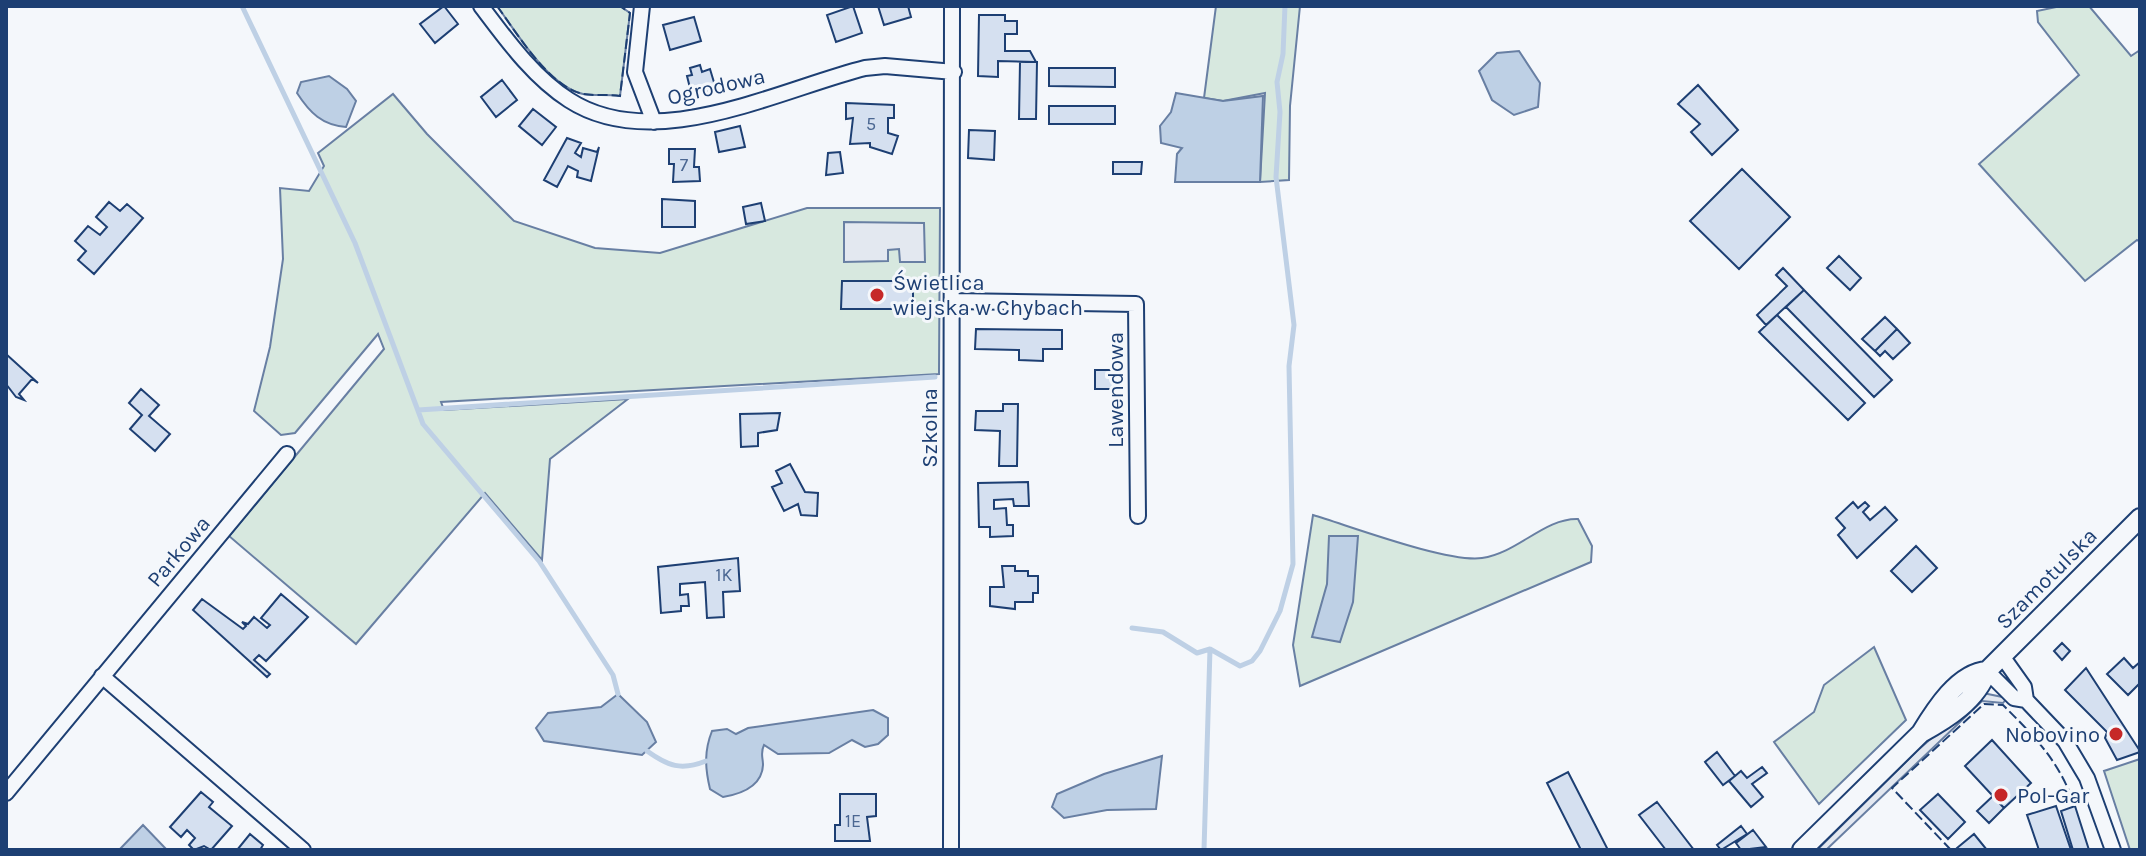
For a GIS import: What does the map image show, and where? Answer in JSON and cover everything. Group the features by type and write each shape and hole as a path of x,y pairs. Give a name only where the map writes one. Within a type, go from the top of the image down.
{"street":[{"name":"Ogrodowa","path":"481,6 533,70 570,101 621,118 654,122 703,116 865,68 885,66 954,72"},
{"path":"642,6 635,72 654,122"},
{"name":"Szkolna","path":"951,850 952,6"},
{"name":"Lawendowa","path":"952,301 1136,304 1138,516"},
{"name":"Parkowa","path":"6,793 287,454"},
{"name":"Szamotulska","path":"1802,850 1921,733 1955,712 1979,688 1987,671 2140,518"},
{"path":"2002,656 2024,687 2026,700 2060,735 2085,775 2113,850"},
{"path":"1987,671 2014,698 2026,700"},
{"path":"102,676 303,850"}],"shaded area":[{"path":"497,6 620,6 630,13 620,96 583,94 558,81 534,57"},
{"path":"1216,6 1300,6 1290,106 1289,180 1260,182 1265,93 1223,101 1204,98"},
{"path":"2061,6 2089,6 2131,56 2140,50 2140,242 2137,240 2085,281 1979,164 2079,75 2038,22 2037,11"},
{"path":"393,94 427,134 514,221 595,248 660,253 807,208 940,208 939,374 441,402 444,410 628,399 550,459 542,560 485,493 356,644 229,536 384,349 378,334 295,433 281,435 254,411 270,347 283,259 280,188 309,191 324,166 318,153"},
{"path":"844,222 924,223 925,262 900,262 899,249 888,250 888,261 844,262"},
{"path":"1313,515 1423,549 1466,558 1495,555 1554,524 1578,519 1592,546 1591,562 1300,686 1293,645"},
{"path":"1874,647 1906,720 1819,804 1774,742 1814,712 1824,685"},
{"path":"1983,693 2007,698 2003,703 1982,701 1826,850 1817,850 1918,750"},
{"path":"2140,759 2140,850 2130,850 2104,771"}],"water":[{"path":"1519,51 1540,83 1538,107 1514,115 1492,100 1479,71 1497,53"},
{"path":"329,76 347,89 356,101 346,127 317,117 297,93 301,82"},
{"path":"1176,93 1223,101 1263,96 1260,182 1175,182 1177,154 1182,148 1161,143 1160,126 1171,112"},
{"path":"1329,536 1358,536 1353,602 1340,642 1312,637 1327,584"},
{"path":"618,694 647,722 656,742 642,755 544,741 536,728 548,713 601,707"},
{"path":"873,710 888,718 888,735 878,744 865,747 852,740 829,753 778,754 764,745 762,772 755,784 737,794 723,797 710,789 706,760 712,731 727,729 736,734 748,728"},
{"path":"1162,756 1156,809 1107,810 1064,818 1052,807 1057,794 1104,774"},
{"path":"143,825 167,850 119,850"}],"building":[{"path":"444,6 458,24 435,43 420,24"},
{"path":"853,6 862,33 836,42 827,15"},
{"path":"878,6 908,6 911,17 884,25"},
{"path":"979,15 1005,15 1005,21 1017,21 1017,34 1005,34 1005,51 1030,51 1036,62 998,61 998,77 978,76"},
{"path":"694,17 701,41 670,50 663,25"},
{"path":"1020,62 1037,62 1036,119 1019,119"},
{"path":"700,65 702,72 710,69 716,89 692,96 687,76 692,75 690,68"},
{"path":"1049,68 1115,68 1115,87 1049,86"},
{"path":"502,80 517,100 496,117 481,97"},
{"path":"1698,85 1738,130 1712,155 1691,132 1700,124 1678,104"},
{"path":"846,103 894,105 894,118 888,118 888,133 898,136 892,154 870,147 870,143 850,144 853,118 846,119"},
{"path":"1049,106 1115,106 1115,124 1049,124"},
{"path":"533,109 556,127 542,145 519,126"},
{"path":"740,126 745,147 719,152 715,132"},
{"path":"969,130 995,131 994,160 968,158"},
{"path":"567,138 581,143 575,153 581,157 583,148 597,152 599,147 591,181 577,177 578,171 568,166 557,187 544,180"},
{"path":"669,149 695,149 694,167 699,167 700,181 673,182 674,164 669,164"},
{"path":"840,152 843,173 826,175 828,153"},
{"path":"1113,162 1142,162 1141,174 1113,174"},
{"path":"1742,169 1790,217 1739,269 1690,221"},
{"path":"662,199 695,201 695,227 662,227"},
{"path":"109,202 120,211 127,204 143,218 94,274 78,260 86,251 75,241 88,226 100,235 107,227 96,217"},
{"path":"761,203 765,221 746,224 743,207"},
{"path":"1839,256 1861,278 1850,290 1827,268"},
{"path":"1783,268 1804,290 1766,325 1757,315 1787,286 1776,275"},
{"name":"Świetlica wiejska w Chybach","path":"842,281 913,281 913,309 841,309"},
{"path":"1804,290 1892,380 1874,397 1786,307"},
{"path":"1777,315 1865,403 1848,420 1759,332"},
{"path":"1885,317 1897,329 1875,351 1862,339"},
{"path":"976,329 1062,330 1062,349 1043,349 1043,361 1019,360 1019,350 975,349"},
{"path":"1897,329 1910,343 1893,359 1885,351 1880,356 1875,351"},
{"path":"6,354 38,383 32,379 19,394 24,400 16,397 6,384"},
{"path":"1095,370 1116,370 1116,389 1095,389"},
{"path":"141,389 159,405 149,416 170,434 155,451 130,429 142,415 129,403"},
{"path":"1003,404 1018,404 1017,466 999,466 1000,431 975,430 976,411 1003,411"},
{"path":"780,413 777,430 758,433 758,446 741,447 740,414"},
{"path":"790,464 805,492 818,493 817,516 801,515 798,504 784,511 772,487 782,483 776,471"},
{"path":"1028,482 1029,506 1014,506 1013,499 994,500 994,509 1006,508 1007,525 1013,525 1013,536 990,537 990,527 979,527 978,483"},
{"path":"1853,502 1858,508 1865,502 1869,506 1863,512 1870,520 1885,507 1897,520 1857,558 1838,535 1845,528 1836,518"},
{"path":"1916,546 1937,568 1912,592 1891,571"},
{"path":"738,558 740,591 723,592 724,617 707,618 705,582 680,584 680,595 688,594 689,606 681,606 681,611 661,613 658,567"},
{"path":"1002,566 1015,566 1015,571 1028,571 1028,576 1038,576 1038,593 1033,593 1033,602 1015,602 1015,609 990,606 990,587 1004,587"},
{"path":"281,594 308,617 266,661 259,655 254,660 270,674 267,677 193,610 202,599 243,629 246,626 242,622 248,624 254,617 267,628 270,625 261,618"},
{"path":"2062,643 2070,651 2062,660 2054,651"},
{"path":"2124,658 2133,668 2140,662 2140,683 2128,695 2107,674"},
{"path":"2086,668 2140,752 2117,760 2105,738 2107,732 2065,690"},
{"path":"1992,740 2031,783 2004,808 1965,766"},
{"path":"1717,752 1735,776 1723,785 1705,762"},
{"path":"1762,767 1767,773 1752,784 1763,797 1751,807 1729,781 1741,771 1747,778"},
{"path":"1568,772 1608,850 1581,850 1547,783"},
{"path":"201,792 213,802 209,807 232,826 211,850 204,846 194,850 189,845 195,838 187,830 181,837 170,827"},
{"path":"840,794 876,794 876,816 867,817 870,841 835,841 835,825 840,825"},
{"path":"1938,794 1965,822 1948,839 1920,810"},
{"path":"1993,796 2004,808 1989,823 1977,811"},
{"path":"1657,802 1694,850 1666,850 1639,815"},
{"path":"2056,806 2071,850 2039,850 2027,815"},
{"path":"2075,806 2089,850 2073,850 2061,811"},
{"path":"1741,826 1747,834 1721,850 1717,845"},
{"path":"1753,830 1766,847 1741,850 1736,843"},
{"path":"250,834 263,845 260,850 237,850"},
{"path":"1974,834 1987,850 1958,850 1957,848"}],"waterway":[{"path":"242,6 355,243 423,424 539,561 613,675 618,694"},
{"path":"1132,628 1163,632 1197,653 1210,649 1240,666 1252,661 1260,651 1280,611 1293,564 1289,366 1294,325 1276,177 1280,112 1277,82 1283,54 1285,6"},
{"path":"418,410 935,377"},
{"path":"1204,850 1210,649"},
{"path":"647,751 675,765 689,766 706,761"}],"fence":[{"path":"497,6 534,57 558,81 583,94 620,96 630,13 620,6"},
{"path":"1951,850 1892,788 1984,704 2003,705 2037,740 2062,776 2075,806"}],"place":[{"name":"Świetlica wiejska w Chybach","path":"877,295"},
{"name":"Nobovino","path":"2116,734"},
{"name":"Pol-Gar","path":"2001,795"}]}
